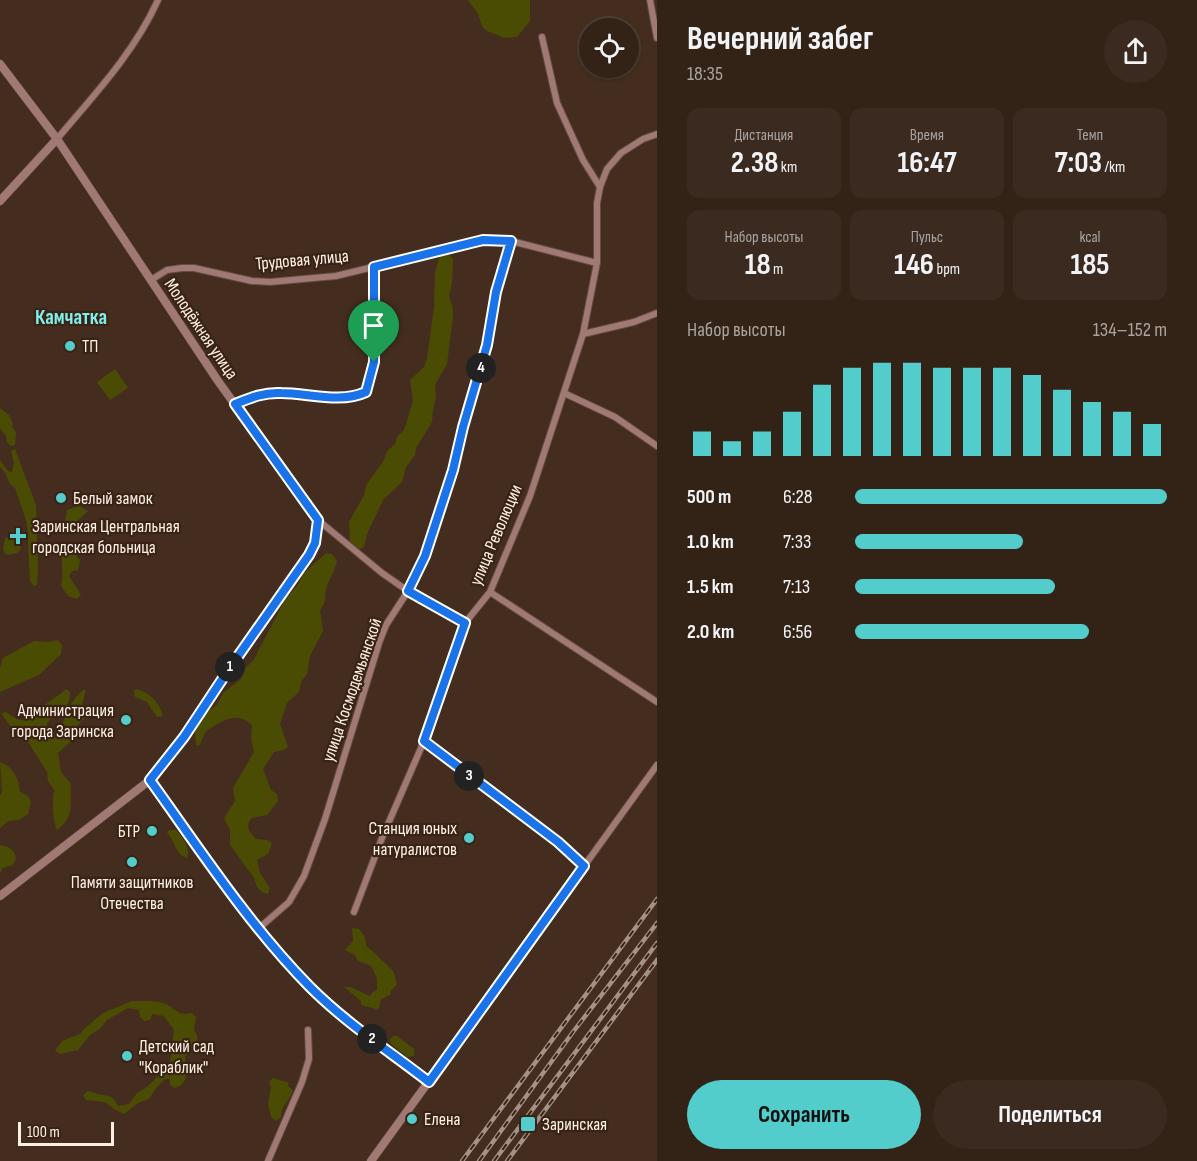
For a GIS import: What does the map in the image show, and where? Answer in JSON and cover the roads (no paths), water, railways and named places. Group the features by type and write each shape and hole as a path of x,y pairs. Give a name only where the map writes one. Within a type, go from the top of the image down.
{"street":[{"path":"0,201 57,139 116,69 138,38 158,0"},
{"path":"650,0 657,38"},
{"path":"542,37 557,103 583,160 600,187"},
{"name":"Молодёжная улица","path":"0,64 57,139 235,404 318,520 382,573 408,591 465,623"},
{"name":"улица Революции","path":"354,912 385,830 424,741 465,623 490,592 530,496 583,334 597,263 597,203 607,169 621,153 643,139 657,134"},
{"name":"Трудовая улица","path":"151,280 167,270 182,268 194,268 252,281 270,282 336,276 483,240 511,241 597,263"},
{"name":"улица Космодемьянской","path":"258,929 289,902 304,876 325,819 379,643 386,625 408,591 425,556 453,470 487,345 496,292 511,241"},
{"path":"235,404 266,394 336,397 359,395 366,392 374,362 374,267"},
{"path":"583,334 647,318 657,313"},
{"path":"564,393 615,417 657,446"},
{"path":"0,896 150,780 184,737 309,555 315,543 318,520"},
{"path":"490,592 657,702"},
{"path":"424,741 558,842 584,866"},
{"path":"372,1161 657,765"},
{"path":"150,780 258,929 298,974 352,1025 429,1082"},
{"path":"268,1161 302,1082 309,1059 308,1030"}],"railway":[{"path":"462,1161 657,899"},
{"path":"479,1161 573,1032 657,923"},
{"path":"494,1161 657,943"},
{"path":"507,1161 657,960"}],"place":[{"name":"ТП","path":"70,346"},
{"name":"Белый замок","path":"61,498"},
{"name":"Заринская Центральная городская больница","path":"18,536"},
{"name":"Администрация города Заринска","path":"126,720"},
{"name":"БТР","path":"152,831"},
{"name":"Станция юных натуралистов","path":"469,838"},
{"name":"Памяти защитников Отечества","path":"132,862"},
{"name":"Детский сад \"Кораблик\"","path":"127,1056"},
{"name":"Елена","path":"412,1119"},
{"name":"Заринская","path":"528,1124"}],"district":[{"name":"Камчатка","path":"71,317"}]}
